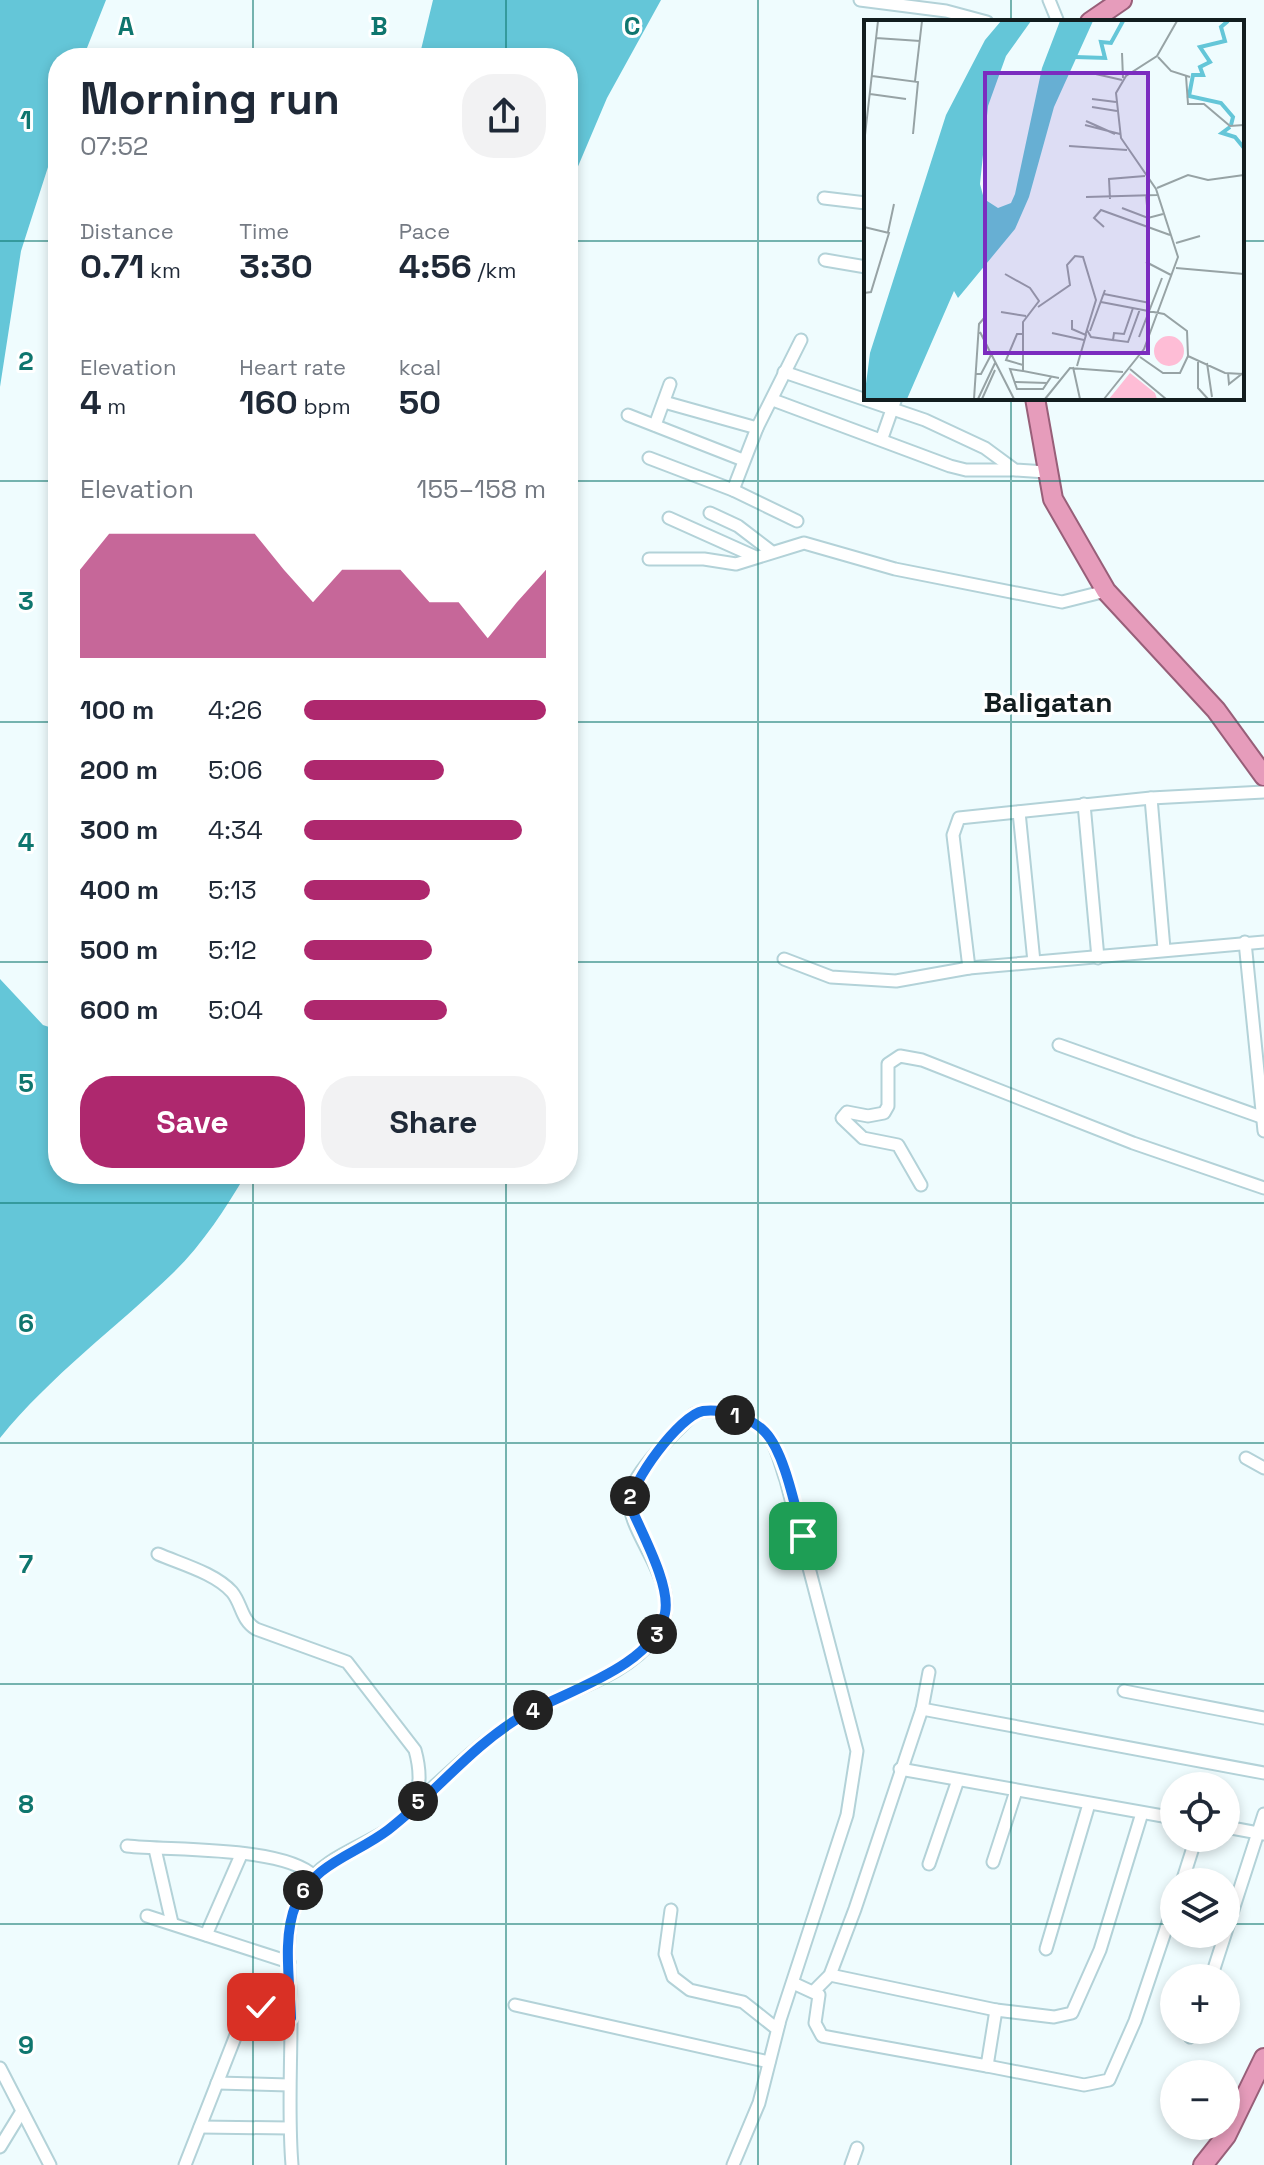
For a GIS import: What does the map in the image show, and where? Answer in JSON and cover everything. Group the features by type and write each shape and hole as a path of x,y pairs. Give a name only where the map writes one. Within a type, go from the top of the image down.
{"highway":[{"path":"1093,20 1122,0"},
{"path":"1035,400 1053,499 1106,591 1216,710 1264,776"},
{"path":"1203,2165 1226,2136 1264,2058"}],"street":[{"path":"860,0 946,11 980,20"},
{"path":"1049,0 1057,20"},
{"path":"824,198 864,203"},
{"path":"825,260 864,267"},
{"path":"733,490 757,428 801,340"},
{"path":"784,372 864,395"},
{"path":"655,425 670,384"},
{"path":"773,400 966,470 1046,472"},
{"path":"664,402 757,428"},
{"path":"882,438 894,404 985,448 1015,470"},
{"path":"628,415 743,460"},
{"path":"649,458 733,490 797,521"},
{"path":"710,513 738,526 772,552"},
{"path":"669,518 756,557"},
{"path":"649,559 736,564 804,543 895,569 1062,602 1106,591"},
{"path":"969,968 953,828 959,818 1151,798 1264,792"},
{"path":"1151,798 1164,949"},
{"path":"1084,804 1098,958"},
{"path":"1019,812 1034,962"},
{"path":"1059,1045 1264,1123 1245,942"},
{"path":"784,959 816,974 855,980 896,981 969,968 1264,942"},
{"path":"921,1185 898,1145 863,1138 849,1129 842,1116 847,1112 868,1116 884,1113 888,1106 888,1064 900,1056 922,1060 1133,1143 1264,1188"},
{"path":"292,2165 289,2128 289,1962 295,1907 314,1876 388,1830 476,1748 521,1717 602,1677 650,1643 664,1619 667,1600 630,1505 633,1485 694,1414 716,1411 755,1424 772,1441 786,1480 857,1751 847,1815 777,2029"},
{"path":"1246,1458 1264,1468"},
{"path":"158,1554 223,1584 237,1599 247,1624 347,1662 415,1750 418,1787 413,1806"},
{"path":"815,1990 830,1975 922,1709 929,1672"},
{"path":"1124,1691 1264,1718"},
{"path":"922,1709 1264,1773"},
{"path":"900,1769 1160,1816"},
{"path":"929,1864 958,1780"},
{"path":"993,1862 1016,1791"},
{"path":"1046,1949 1089,1804"},
{"path":"830,1975 996,2010 1054,2017 1072,2013 1100,1950 1142,1813"},
{"path":"1216,1964 1261,1834 1264,1814"},
{"path":"1240,1830 1261,1834"},
{"path":"127,1846 288,1860 302,1865 314,1876"},
{"path":"155,1849 172,1923"},
{"path":"206,1935 241,1855"},
{"path":"671,1910 665,1954 673,1977 690,1990 743,2002 777,2029"},
{"path":"147,1916 289,1962"},
{"path":"793,1983 815,1990 820,1999 815,2023 822,2036 1084,2085 1109,2080 1135,2021 1160,1947"},
{"path":"515,2005 769,2062"},
{"path":"185,2165 247,2010 261,2007 291,2018"},
{"path":"987,2066 996,2010"},
{"path":"733,2165 759,2103 779,2024 777,2029"},
{"path":"0,2068 50,2165"},
{"path":"217,2083 289,2085"},
{"path":"0,2147 22,2111"},
{"path":"200,2127 289,2128"},
{"path":"851,2165 857,2148"}],"water":[{"path":"0,0 106,0 87,48 48,48 48,167 21,251 0,387"},
{"path":"433,0 661,0 607,98 578,166 578,48 421,48"},
{"path":"0,979 48,1027 48,1184 240,1184 213,1226 184,1262 41,1393 0,1438"}],"district":[{"name":"Baligatan","path":"1048,702"}],"route":[{"path":"261,2007 291,2018 291,1923 302,1892 314,1876 388,1830 476,1748 521,1717 602,1677 643,1650 656,1635 664,1619 667,1600 630,1505 630,1494 647,1465 694,1414 716,1411 734,1414 765,1432 772,1441 803,1536"}]}
